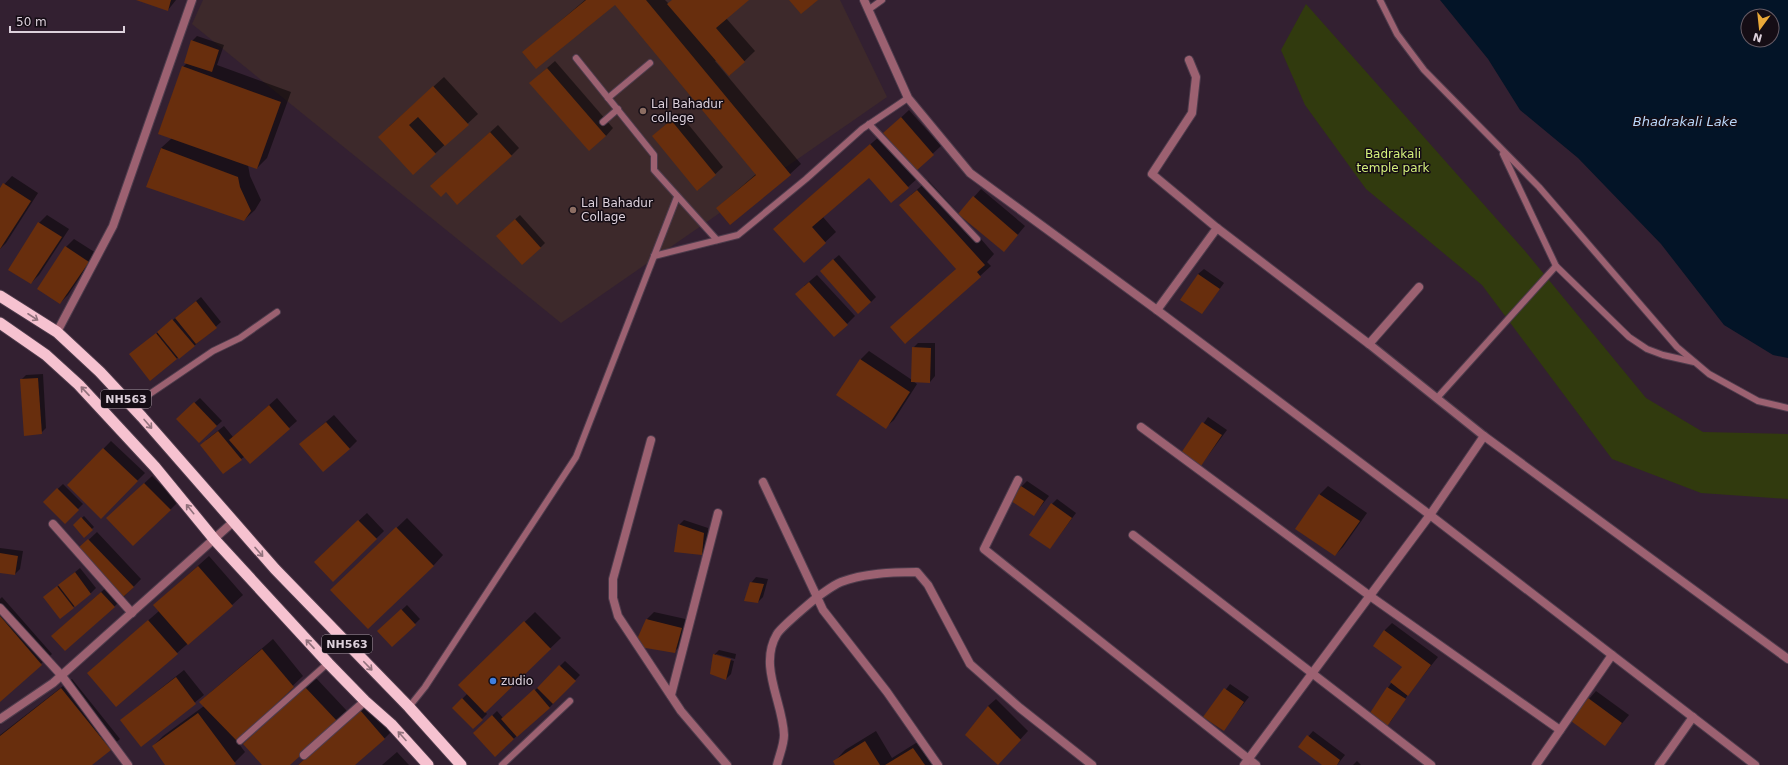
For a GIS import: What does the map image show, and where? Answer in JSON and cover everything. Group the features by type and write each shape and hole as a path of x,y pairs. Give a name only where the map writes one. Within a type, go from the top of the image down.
{"highway":[{"name":"NH563","path":"0,296 57,332 100,372 132,406 280,575 409,707 460,765"},
{"name":"NH563","path":"0,323 46,355 79,385 155,467 214,539 328,663 365,701 391,724 428,765"}],"street":[{"path":"57,332 113,226 192,0"},
{"path":"864,0 908,98 970,173 1157,310 1430,515 1755,765"},
{"path":"1189,60 1196,77 1192,113 1152,174 1217,228 1369,344 1484,436 1788,659"},
{"path":"1157,310 1217,228"},
{"path":"1369,344 1419,287"},
{"path":"1141,427 1370,596 1560,730"},
{"path":"1246,762 1430,515 1484,436"},
{"path":"651,440 613,579 614,598 618,616 681,711 727,765"},
{"path":"1018,480 984,549 1246,762 1256,765"},
{"path":"763,482 823,610 887,692 938,765"},
{"path":"671,695 718,513"},
{"path":"0,719 62,676 233,522"},
{"path":"53,524 132,613"},
{"path":"1133,535 1431,765"},
{"path":"777,765 784,737 782,719 771,674 769,652 777,633 817,597 840,582 862,576 898,572 917,572 928,585 970,664 1020,708 1092,765"},
{"path":"0,608 62,676 128,765"},
{"path":"1536,765 1612,655"},
{"path":"304,755 365,701"},
{"path":"1659,765 1693,717"}],"lane":[{"path":"868,10 882,0"},
{"path":"1380,0 1397,34 1424,70 1539,187 1677,347 1709,374 1758,401 1788,408"},
{"path":"576,58 654,155 654,170 717,240"},
{"path":"608,98 650,63"},
{"path":"654,256 738,235 806,179 869,124 908,98"},
{"path":"603,122 618,109"},
{"path":"869,124 977,239"},
{"path":"1500,149 1556,266 1628,337 1652,351 1695,363"},
{"path":"409,707 425,688 494,580 576,457 678,196"},
{"path":"1437,398 1556,266"},
{"path":"132,406 213,351 240,338 277,312"},
{"path":"240,741 328,663"},
{"path":"502,765 570,701"}],"shaded area":[{"name":"Lal Bahadur Collage","path":"203,0 840,0 887,97 561,323 192,24"}],"green space":[{"name":"Badrakali temple park","path":"1306,4 1525,251 1646,398 1703,432 1788,434 1788,499 1701,493 1612,459 1482,285 1366,189 1305,105 1281,50"}],"water":[{"name":"Bhadrakali Lake","path":"1440,0 1788,0 1788,358 1773,355 1724,325 1661,244 1578,158 1520,110 1488,59"}],"building":[{"path":"136,0 171,0 168,11"},
{"path":"586,0 646,0 791,175 730,225 716,208 756,175 615,5 536,69 522,52"},
{"path":"672,0 749,0 716,28 745,62 729,76 667,4"},
{"path":"789,0 818,0 801,14"},
{"path":"191,40 219,50 212,72 184,63"},
{"path":"182,66 281,102 257,169 158,134"},
{"path":"547,68 606,136 589,151 529,83"},
{"path":"433,86 469,125 445,146 418,117 409,125 436,154 413,175 378,137"},
{"path":"901,117 934,155 916,171 883,133"},
{"path":"671,120 716,175 697,191 652,136"},
{"path":"490,132 512,156 457,205 446,192 441,197 430,186"},
{"path":"870,144 909,188 891,203 869,178 812,227 826,243 804,263 773,229"},
{"path":"161,148 238,177 240,187 251,211 244,221 146,187"},
{"path":"3,183 31,201 0,249 0,188"},
{"path":"917,190 985,265 977,272 981,277 905,344 890,327 956,269 899,205"},
{"path":"973,196 1018,235 1004,252 958,214"},
{"path":"515,219 541,248 522,265 496,236"},
{"path":"38,222 62,237 31,284 8,270"},
{"path":"65,246 89,262 60,304 37,289"},
{"path":"833,259 871,302 858,314 820,271"},
{"path":"1198,274 1220,289 1202,314 1180,300"},
{"path":"809,282 848,325 834,337 795,294"},
{"path":"196,301 217,328 196,344 175,318"},
{"path":"172,319 195,346 179,359 157,332"},
{"path":"156,333 177,359 150,381 129,354"},
{"path":"912,347 931,348 930,383 911,382"},
{"path":"860,359 910,392 886,429 836,395"},
{"path":"38,378 42,434 24,436 20,379"},
{"path":"194,402 217,426 199,443 176,419"},
{"path":"269,405 290,429 250,464 229,440"},
{"path":"326,422 350,449 323,472 299,444"},
{"path":"1202,422 1222,435 1201,466 1181,453"},
{"path":"218,431 242,460 223,474 200,445"},
{"path":"103,448 138,481 101,519 67,485"},
{"path":"144,483 171,510 133,546 106,518"},
{"path":"1021,486 1044,501 1034,516 1011,501"},
{"path":"57,488 79,510 65,524 43,502"},
{"path":"1319,494 1360,521 1335,556 1295,529"},
{"path":"1051,503 1072,518 1050,549 1029,535"},
{"path":"81,517 93,530 84,538 73,525"},
{"path":"358,520 377,539 333,582 314,562"},
{"path":"678,524 704,533 702,555 674,552"},
{"path":"396,527 434,566 368,629 330,590"},
{"path":"88,539 134,587 122,598 76,550"},
{"path":"0,553 18,556 15,575 0,573"},
{"path":"198,566 233,606 188,645 153,605"},
{"path":"75,572 91,594 75,607 58,585"},
{"path":"750,582 764,584 758,603 744,601"},
{"path":"57,586 74,608 60,619 43,597"},
{"path":"101,592 115,607 65,651 51,636"},
{"path":"401,609 416,625 392,647 377,631"},
{"path":"0,616 42,665 0,702"},
{"path":"646,619 682,628 675,653 634,646"},
{"path":"148,620 178,654 116,707 87,673"},
{"path":"524,621 551,649 485,713 458,685"},
{"path":"1384,630 1431,665 1408,696 1390,682 1402,667 1373,646"},
{"path":"262,649 294,687 237,741 199,702"},
{"path":"713,654 731,659 726,680 710,674"},
{"path":"559,665 576,681 553,704 537,688"},
{"path":"176,677 196,704 141,747 120,720"},
{"path":"305,687 338,722 290,765 262,765 243,744"},
{"path":"1387,687 1406,699 1386,728 1368,716"},
{"path":"61,688 111,750 92,765 0,765 0,736"},
{"path":"1224,688 1244,702 1224,731 1203,717"},
{"path":"534,689 550,708 517,737 501,719"},
{"path":"462,698 483,720 473,729 452,708"},
{"path":"1588,698 1622,723 1605,746 1571,721"},
{"path":"988,706 1021,740 998,765 965,735"},
{"path":"360,710 385,739 355,765 298,765"},
{"path":"198,713 236,764 165,765 152,746"},
{"path":"492,715 514,739 495,757 473,733"},
{"path":"1307,735 1340,760 1337,765 1322,765 1298,747"},
{"path":"865,741 880,765 835,765 833,761"},
{"path":"913,748 925,765 885,765"}],"place":[{"name":"Lal Bahadur college","path":"643,111"},
{"name":"Lal Bahadur Collage","path":"573,210"},
{"name":"zudio","path":"493,681"}]}
